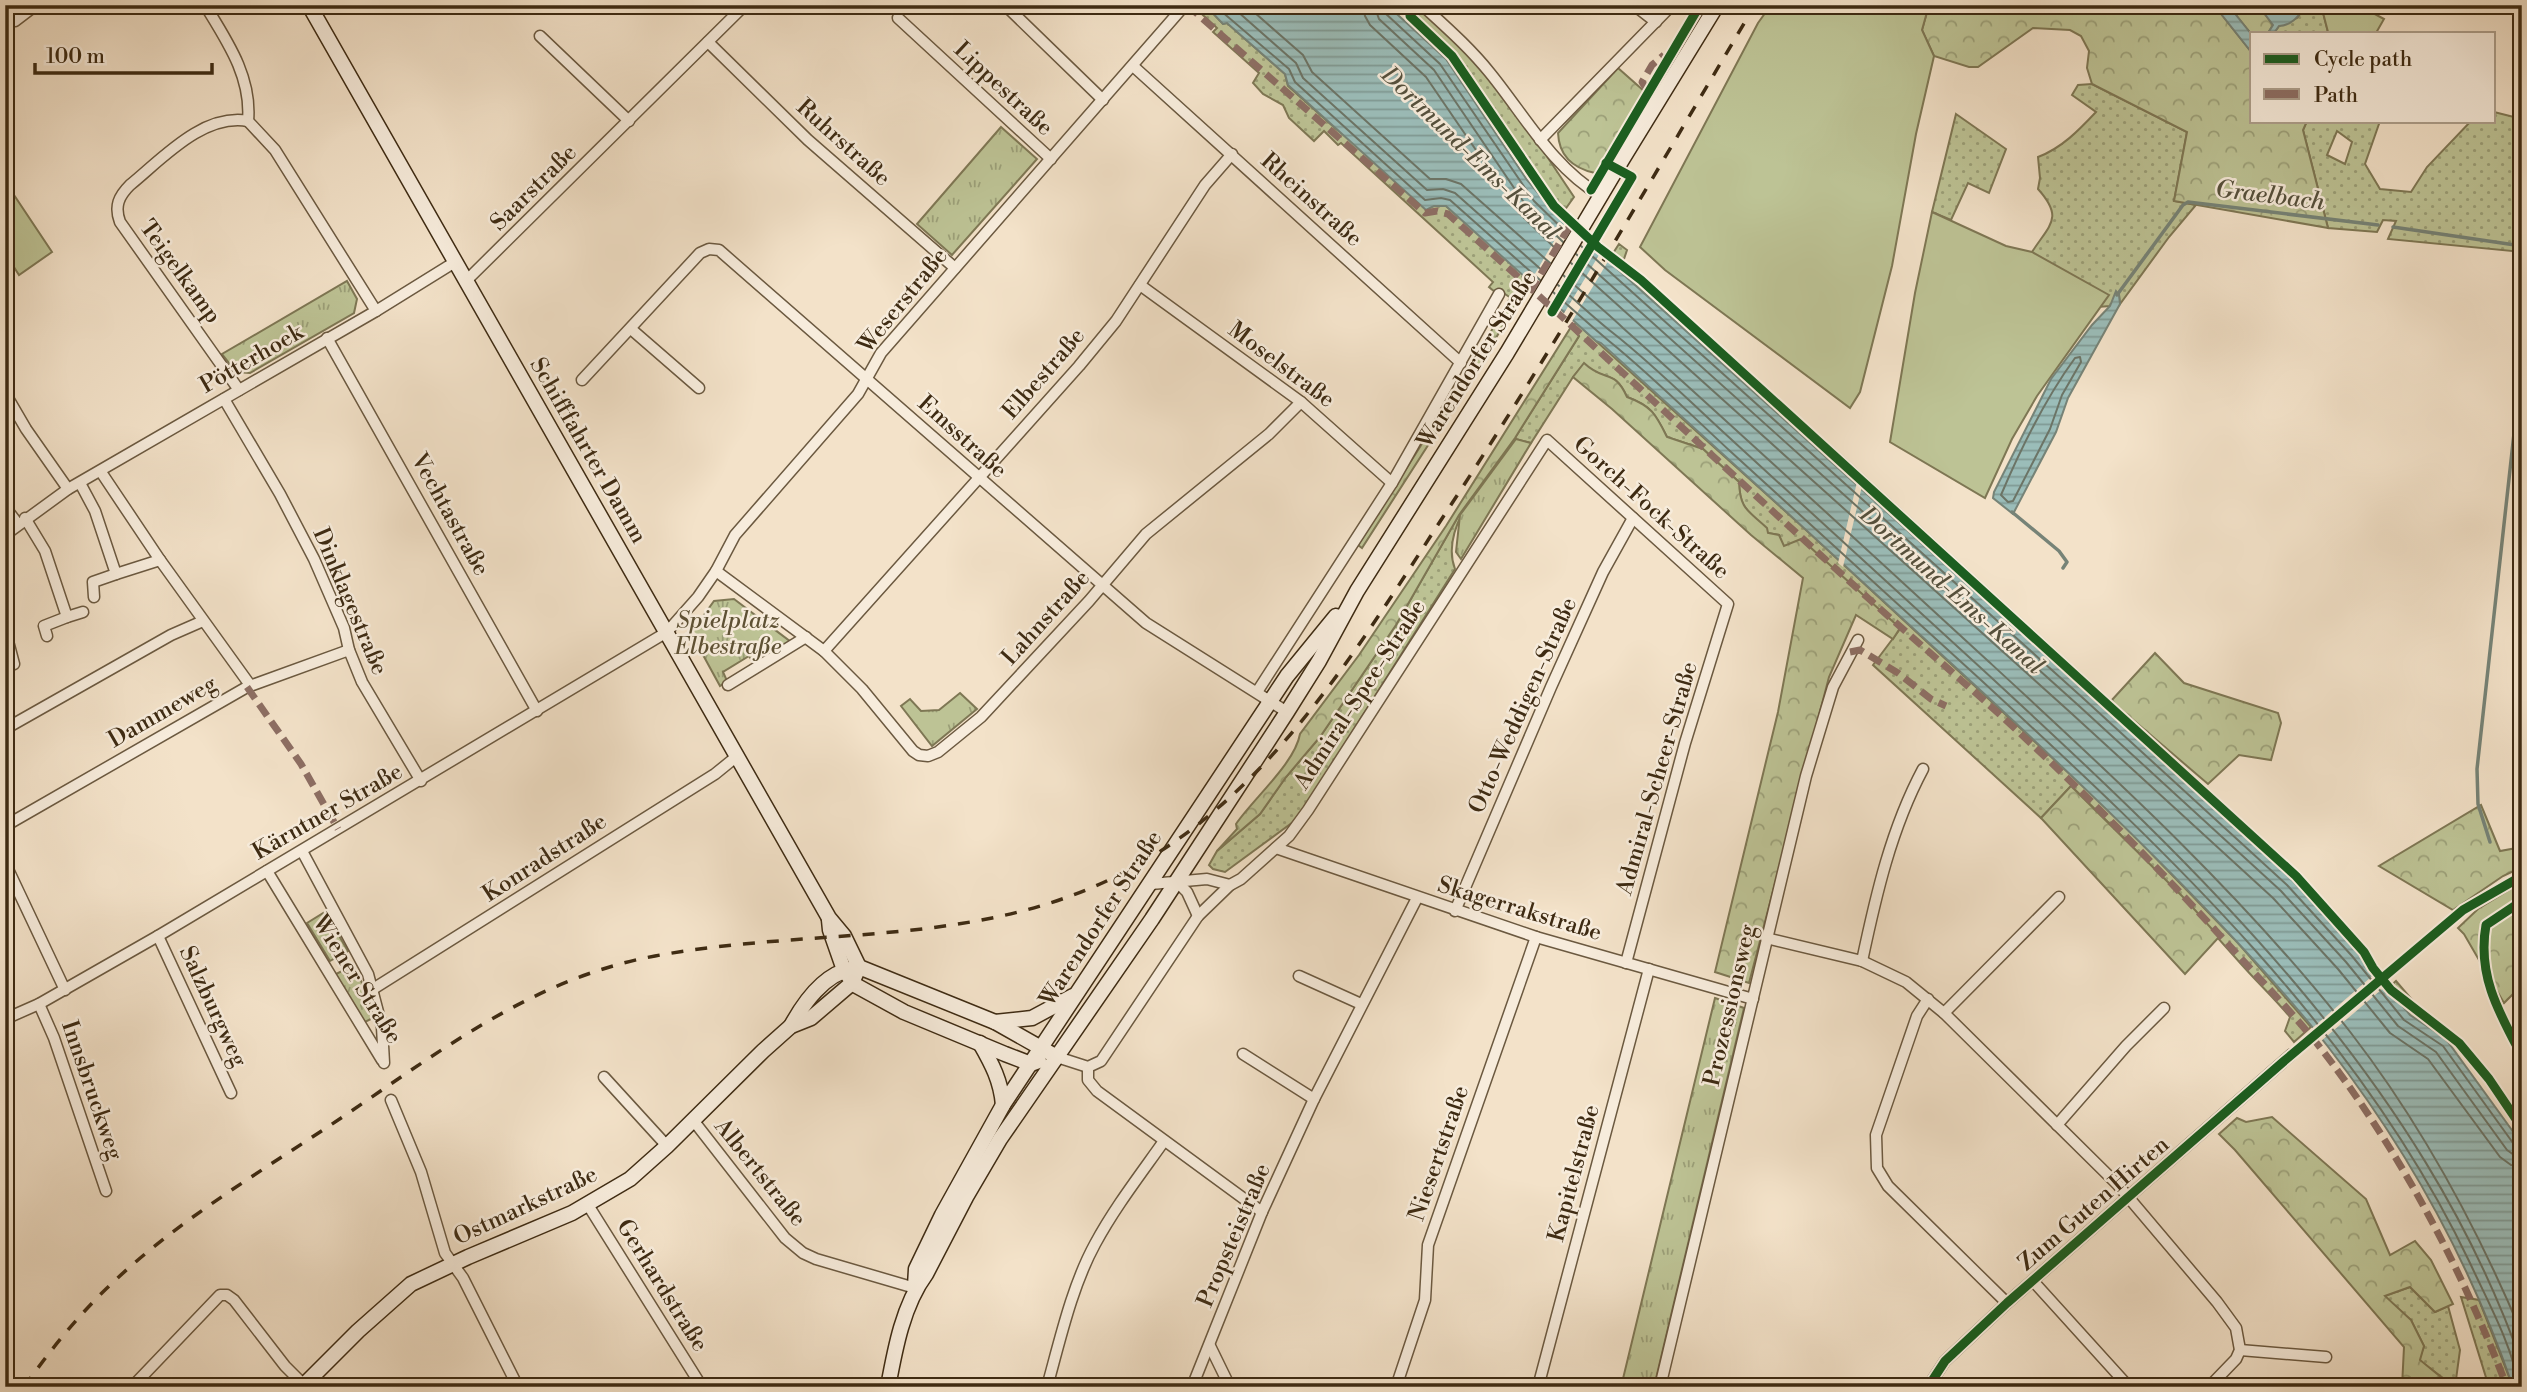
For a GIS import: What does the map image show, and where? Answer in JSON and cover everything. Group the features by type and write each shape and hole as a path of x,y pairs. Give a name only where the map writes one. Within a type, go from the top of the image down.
{"main road":[{"name":"Schifffahrter Damm","path":"309,5 736,757 829,918 844,936 859,967"},
{"name":"Warendorfer Straße","path":"915,1288 926,1274 966,1196 1000,1139 1177,882 1319,661 1357,591 1539,300 1717,5"},
{"name":"Warendorfer Straße","path":"888,1387 900,1334 915,1288 916,1269 1003,1105 1287,676 1357,591"},
{"name":"Schifffahrter Damm","path":"829,918 830,930 848,977"},
{"path":"859,967 995,1022 1056,1057"},
{"name":"Ostmarkstraße","path":"304,1386 398,1295 424,1277 588,1205 630,1179 791,1026 811,1018 859,967"},
{"path":"848,977 904,1012 1031,1064 1056,1057"},
{"path":"995,1022 1032,1018 1077,994"},
{"path":"980,1043 997,1074 1003,1105"}],"street":[{"path":"15,21 36,5"},
{"path":"205,5 245,79 248,121 275,150 376,311"},
{"name":"Saarstraße","path":"466,281 745,5"},
{"path":"1005,5 1103,100"},
{"name":"Weserstraße","path":"667,632 688,611 716,571 735,534 843,413 881,353 1185,5"},
{"path":"1422,5 1467,47 1491,74 1557,160 1583,185 1601,196"},
{"path":"1634,5 1656,22"},
{"path":"1540,140 1672,5"},
{"name":"Lippestraße","path":"898,18 1051,159"},
{"path":"540,36 629,121"},
{"name":"Ruhrstraße","path":"708,42 808,140 955,268"},
{"name":"Rheinstraße","path":"1133,66 1461,363"},
{"name":"Teigelkamp","path":"239,390 120,222 117,209 122,193 130,185 193,135 221,121 248,121"},
{"name":"Elbestraße","path":"824,651 1079,366 1116,321 1205,185 1232,154"},
{"name":"Emsstraße","path":"582,380 700,253 709,249 719,250 1146,623 1287,712"},
{"name":"Pötterhoek","path":"5,535 68,489 456,262"},
{"name":"Moselstraße","path":"1140,285 1301,402 1392,483"},
{"name":"Warendorfer Straße","path":"1257,692 1392,483 1499,294"},
{"path":"631,329 699,388"},
{"name":"Vechtastraße","path":"327,338 537,711"},
{"path":"5,393 26,429 68,489"},
{"name":"Dinklagestraße","path":"224,399 280,494 314,559 344,628 349,650 362,682 421,781"},
{"name":"Lahnstraße","path":"824,651 870,698 914,751 928,756 948,745 981,717 1102,586 1146,534 1269,434 1301,402"},
{"name":"Gorch-Fock-Straße","path":"1547,440 1728,604"},
{"name":"Admiral-Spee-Straße","path":"1230,885 1241,879 1289,836 1308,810 1547,440"},
{"path":"101,472 250,685"},
{"path":"80,483 95,511 116,573"},
{"path":"5,507 21,521 46,551 67,617"},
{"name":"Otto-Weddigen-Straße","path":"1455,911 1603,572 1633,518"},
{"path":"94,597 93,582 160,560"},
{"path":"716,571 824,651"},
{"name":"Admiral-Scheer-Straße","path":"1626,963 1685,743 1728,604"},
{"path":"47,636 44,626 83,612"},
{"path":"5,729 171,635 203,621"},
{"path":"5,631 15,664"},
{"name":"Kärntner Straße","path":"5,1019 65,990 158,936 667,632"},
{"path":"728,685 806,637"},
{"name":"Prozessionsweg","path":"1660,1387 1805,776 1833,687 1858,640"},
{"name":"Dammeweg","path":"5,825 250,685 349,650"},
{"name":"Konradstraße","path":"373,989 715,774 736,757"},
{"path":"1862,961 1886,857 1923,769"},
{"name":"Skagerrakstraße","path":"1276,848 1536,937 1753,999"},
{"name":"Wiener Straße","path":"267,871 384,1063 382,1027 373,989 355,947 302,851"},
{"path":"5,863 65,990"},
{"path":"1151,884 1208,879 1230,885"},
{"name":"Warendorfer Straße","path":"1177,882 1187,892 1198,916"},
{"path":"1056,1057 1088,1067 1101,1061 1198,916 1230,885"},
{"path":"1944,1013 2059,897"},
{"name":"Propsteistraße","path":"1192,1387 1262,1212 1361,1004 1417,898"},
{"name":"Salzburgweg","path":"158,936 231,1093"},
{"name":"Niesertstraße","path":"1396,1387 1425,1300 1428,1245 1536,937"},
{"path":"1766,938 1862,961 1906,982 1944,1013 2057,1125 2128,1198 2229,1316 2236,1328 2240,1350 2231,1367 2209,1387"},
{"name":"Kapitelstraße","path":"1538,1387 1649,970"},
{"path":"1299,976 1361,1004"},
{"path":"1928,999 1917,1016 1877,1136 1877,1168 1888,1186 2007,1303"},
{"name":"Innsbruckweg","path":"39,1004 54,1038 106,1191"},
{"path":"2057,1125 2126,1046 2164,1008"},
{"path":"1243,1054 1314,1100"},
{"name":"Zum Guten Hirten","path":"1928,1387 1945,1361 2007,1303 2292,1054"},
{"path":"1088,1067 1088,1080 1097,1091 1262,1212"},
{"path":"604,1077 667,1146"},
{"path":"391,1100 421,1172 441,1244 463,1278 518,1387"},
{"name":"Albertstraße","path":"693,1120 778,1230 803,1253 915,1288"},
{"path":"1047,1387 1070,1307 1094,1247 1116,1209 1164,1141"},
{"name":"Gerhardstraße","path":"588,1205 702,1387"},
{"path":"2033,1281 2129,1387"},
{"path":"132,1387 220,1295 227,1295 234,1300 285,1366 304,1386"},
{"path":"1210,1346 1230,1387"},
{"path":"2240,1350 2326,1357"}],"green space":[{"path":"1192,5 1205,5 1223,24 1227,23 1285,74 1288,86 1336,129 1434,206 1446,206 1530,280 1517,302 1489,287 1493,282 1341,143 1338,145 1324,131 1314,141 1289,118 1283,105 1263,94 1253,83 1259,73 1213,32 1217,28"},
{"path":"1771,5 1929,5 1922,30 1934,56 1916,134 1892,266 1860,392 1850,408 1665,270 1640,247 1758,23"},
{"path":"1929,5 2214,5 2250,50 2250,122 2307,122 2303,130 2328,228 2174,201 2187,132 2092,84 2087,68 2089,51 2081,36 2070,30 2033,28 1978,67 1969,67 1934,56 1922,30"},
{"path":"2228,5 2258,5 2273,25 2269,32 2250,32"},
{"path":"2307,5 2321,5 2328,32 2275,32 2279,26 2297,18"},
{"path":"2321,5 2374,5 2371,12 2384,19 2377,32 2328,32"},
{"path":"1417,9 1423,11 1464,49 1526,125 1574,197 1564,211 1453,53 1414,13"},
{"path":"1618,68 1644,91 1595,173 1568,160 1561,148 1558,133"},
{"path":"2092,84 2187,132 2174,201 2196,205 2120,304 2119,295 2110,306 2097,307 2032,252 2052,221 2051,207 2038,189 2038,157 2062,144 2096,112 2072,95 2078,85"},
{"path":"2496,112 2522,119 2522,252 2388,239 2396,221 2383,220 2377,232 2328,228 2303,130 2307,122 2380,122 2365,164 2380,189 2411,192 2427,167 2470,122 2496,122","holes":["2337,131 2352,142 2345,164 2327,155"]},
{"path":"1956,114 2006,149 1989,193 1968,183 1951,220 1932,212"},
{"path":"1001,127 1037,159 952,255 917,224"},
{"path":"8,186 52,252 19,275 5,253 5,187"},
{"path":"1932,212 2006,246 2032,252 2109,295 2037,396 2012,439 1985,498 1890,442 1915,293"},
{"path":"1619,244 1627,250 1623,262 1840,454 2300,873 2380,969 2375,973 2292,880 2223,815 1608,261"},
{"path":"347,281 357,299 354,313 250,373 236,372 222,354"},
{"path":"1510,298 1517,302 1486,355 1362,548 1358,545 1473,363"},
{"path":"1576,323 1804,528 2114,815 2238,943 2311,1027 2294,1042 2285,1031 2290,1017 2284,1010 2159,874 2071,786 2041,818 1873,665 1900,629 1783,547 1779,535 1768,533 1744,506 1739,482 1703,449 1667,437 1652,412 1627,397 1618,382 1584,364 1531,443 1515,439 1499,460 1579,336 1571,327"},
{"path":"1571,327 1579,336 1515,438 1459,515 1396,625 1320,737 1286,777 1260,814 1217,851 1237,829 1236,824 1290,757 1300,734 1359,655 1446,526"},
{"path":"1584,363 1618,382 1627,397 1648,408 1667,437 1703,449 1739,482 1743,504 1767,528 1768,533 1779,535 1784,546 1801,539 1900,628 1893,639 1856,615 1829,677 1749,983 1715,972 1778,712 1803,578 1573,377"},
{"path":"1516,439 1531,443 1461,559 1456,552 1460,515"},
{"path":"1469,501 1454,535 1452,552 1455,569 1307,804 1293,822 1225,872 1213,869 1209,865 1217,851 1260,814 1286,777 1320,737 1396,625"},
{"name":"Spielplatz Elbestraße","path":"734,599 791,642 754,664 749,656 723,672 727,681 720,686 691,633 714,601"},
{"path":"2155,653 2184,683 2278,713 2281,723 2271,760 2239,755 2208,784 2111,701"},
{"path":"960,693 977,709 932,746 901,706 910,699 921,711 939,710"},
{"path":"2071,786 2187,901 2219,937 2185,974 2041,818"},
{"path":"2481,805 2500,851 2522,847 2522,867 2503,876 2453,910 2379,866"},
{"path":"2522,882 2522,985 2504,1003 2458,928 2478,909"},
{"path":"325,912 348,951 330,961 307,923"},
{"path":"346,969 359,974 373,1018 363,1023 334,975"},
{"path":"2396,981 2448,1042 2414,1019 2400,1005 2387,989"},
{"path":"1715,998 1744,1008 1654,1387 1621,1387"},
{"path":"2272,1117 2366,1199 2390,1255 2415,1241 2431,1260 2453,1304 2435,1312 2410,1287 2385,1296 2411,1320 2424,1346 2420,1360 2453,1387 2402,1387 2404,1347 2219,1134 2237,1118 2246,1122"},
{"path":"2410,1287 2435,1312 2448,1306 2460,1350 2455,1387 2419,1360 2424,1346 2411,1320 2384,1296"},
{"path":"2461,1297 2479,1300 2513,1387 2489,1387"}],"water":[{"name":"Dortmund-Ems-Kanal","path":"1205,5 1387,5 1446,59 1527,180 1554,212 2223,815 2292,880 2358,952 2410,1015 2448,1042 2522,1144 2522,1387 2513,1387 2478,1297 2457,1253 2411,1168 2385,1127 2316,1032 2222,926 2128,830 2031,737 1601,343 1446,206 1434,206 1426,210 1288,85 1285,74 1227,23 1223,24"},
{"path":"2214,5 2228,5 2250,32 2250,50"},
{"path":"2258,5 2307,5 2291,22 2279,26 2275,32 2269,32 2273,25"},
{"path":"2116,291 2120,304 2068,398 2056,432 2013,514 1993,498 1994,492 2051,379 2110,306"}],"pier":[{"path":"1567,219 1597,246 1558,311 1529,284"},
{"path":"1602,250 1610,258 1571,323 1563,315"},
{"path":"1857,482 1862,486 1843,567 1838,563"},
{"path":"2378,971 2388,984 2320,1042 2310,1030"}],"waterway":[{"name":"Graelbach","path":"2117,295 2183,205 2188,202 2378,225"},
{"name":"Graelbach","path":"2393,227 2522,246"},
{"path":"2490,842 2478,804 2477,769 2522,361"},
{"path":"2012,512 2059,551 2067,562 2063,568"}],"railway":[{"path":"24,1387 84,1311 162,1240 417,1066 492,1019 530,999 611,966 655,956 720,946 912,930 974,921 1036,907 1097,885 1156,854 1202,822 1282,745 1351,657 1484,454 1563,327 1755,5"}],"marked path":[{"path":"1187,5 1425,213 1437,211 1448,214 1815,550 2005,719 2079,789 2159,871 2298,1021 2359,1100 2408,1178 2452,1260 2507,1387"},
{"path":"1648,91 1642,82 1652,65 1664,55"},
{"path":"1530,292 1574,219"},
{"path":"1850,652 1860,650 1898,673 1931,699 1946,706"},
{"path":"247,687 301,764 338,829"}],"cycle path":[{"path":"1411,5 1410,16 1452,56 1554,206 1598,247 1641,280 2296,876 2364,952 2391,990 2459,1043 2489,1079 2522,1128"},
{"path":"1591,190 1700,5"},
{"path":"1552,312 1632,177 1606,163"},
{"path":"1928,1387 1945,1361 2007,1303 2283,1062 2463,910 2522,876"},
{"path":"2522,901 2486,925 2484,943 2487,977 2492,993 2522,1056"}]}
